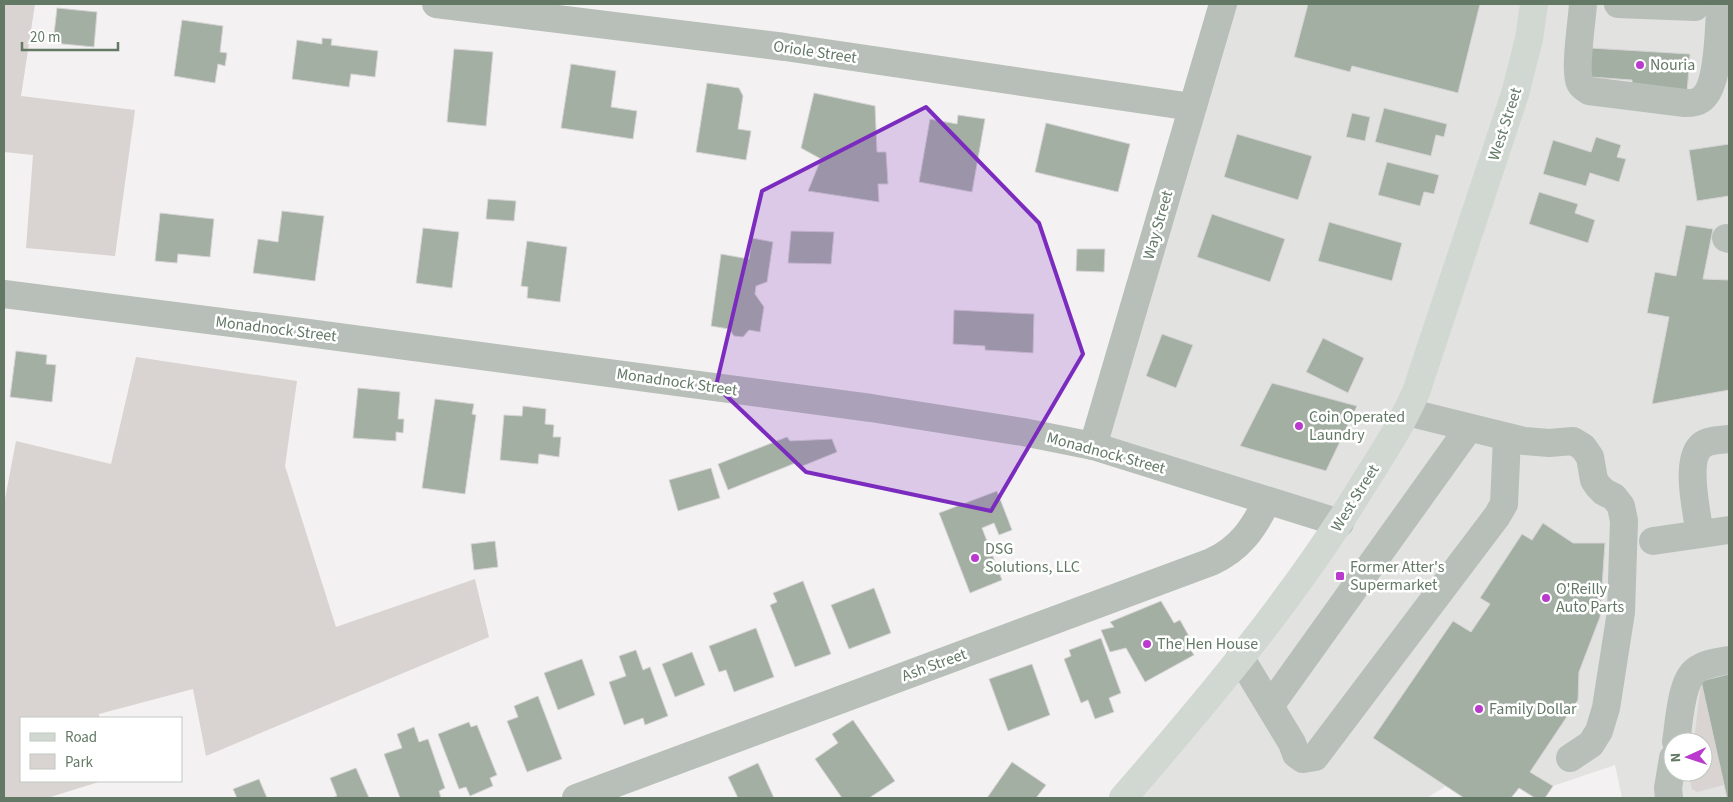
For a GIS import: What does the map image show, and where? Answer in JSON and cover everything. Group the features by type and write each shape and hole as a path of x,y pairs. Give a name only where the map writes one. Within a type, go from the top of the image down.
{"main road":[{"name":"West Street","path":"1123,798 1280,608 1340,523 1407,412 1416,392 1515,94 1530,39 1534,4"}],"street":[{"name":"Oriole Street","path":"436,4 785,48 1192,107"},
{"name":"Way Street","path":"1094,446 1223,4"},
{"path":"1583,4 1577,62 1581,85 1589,91 1685,103 1700,101 1708,93 1715,72 1709,11 1618,4"},
{"name":"Monadnock Street","path":"4,294 291,330 871,408 1023,432 1094,446 1340,523"},
{"path":"1407,412 1524,441 1549,443 1573,441 1583,447 1590,458 1594,480 1604,492 1614,497 1621,506 1624,521 1621,612 1606,708 1599,731 1591,744 1570,758"},
{"path":"1270,706 1469,428"},
{"path":"1240,657 1296,754 1303,759 1315,757 1498,516 1504,504 1507,438"},
{"path":"1700,534 1692,479 1698,449 1709,442 1729,439"},
{"name":"Ash Street","path":"576,798 1212,562 1236,547 1256,524 1267,501"},
{"path":"1653,541 1729,530"},
{"path":"1678,732 1686,682 1701,667 1729,660"},
{"path":"1669,782 1669,798"}],"highlighted area":[{"path":"926,107 1039,223 1083,354 991,511 806,472 716,386 762,191"}],"shaded area":[{"path":"1223,4 1729,4 1729,798 1622,798 1615,765 1553,786 1545,798 1535,798 1519,788 1511,798 1464,798 1446,786 1427,798 1123,798 1339,523 1093,446"}],"green space":[{"path":"4,4 35,4 21,96 135,110 115,256 26,248 33,155 4,152"},
{"path":"136,357 297,381 285,466 336,627 475,579 489,637 206,756 193,689 99,714 99,717 20,717 20,782 99,782 47,798 4,798 4,504 16,441 111,464"},
{"path":"1701,681 1712,732 1695,732"},
{"path":"1713,735 1724,785 1697,792 1692,789 1690,782 1713,782"}],"building":[{"path":"1308,4 1480,4 1458,93 1352,66 1350,72 1294,57"},
{"path":"57,8 97,12 94,47 53,43"},
{"path":"182,20 223,26 220,52 227,53 225,66 218,64 215,83 174,76"},
{"path":"322,38 332,39 331,45 378,51 375,77 351,74 349,87 292,79 297,40 322,44"},
{"name":"Nouria","path":"1591,48 1690,54 1687,94 1632,90 1632,80 1590,77"},
{"path":"454,49 493,52 486,126 447,122"},
{"path":"571,64 616,71 611,107 637,111 633,139 561,128"},
{"path":"707,83 739,88 743,96 738,129 751,131 746,160 696,152"},
{"path":"814,93 875,106 877,152 886,152 888,184 878,184 879,202 808,191 821,159 801,148"},
{"path":"1384,108 1447,124 1444,137 1436,135 1431,156 1375,142"},
{"path":"1352,113 1370,117 1365,141 1346,137"},
{"path":"958,115 985,119 972,192 919,182 930,119 957,124"},
{"path":"1046,123 1130,144 1118,192 1035,172"},
{"path":"1237,134 1312,156 1298,200 1224,177"},
{"path":"1596,137 1621,145 1617,157 1626,159 1619,182 1590,173 1586,186 1543,174 1553,140 1591,152"},
{"path":"1729,144 1729,196 1697,201 1689,150"},
{"path":"1387,162 1439,175 1434,194 1424,192 1420,206 1378,195"},
{"path":"1539,192 1578,204 1575,213 1595,220 1588,243 1529,224"},
{"path":"488,199 516,201 514,221 486,219"},
{"path":"282,211 324,216 315,281 253,273 258,239 278,242"},
{"path":"160,213 214,219 210,257 178,254 177,263 155,261"},
{"path":"1212,214 1285,239 1270,282 1197,257"},
{"path":"1329,222 1402,243 1392,281 1318,261"},
{"path":"1686,225 1713,229 1703,279 1729,280 1729,390 1652,404 1669,317 1647,313 1655,272 1676,276"},
{"path":"423,228 459,232 452,288 416,283"},
{"path":"791,231 834,232 831,264 788,263"},
{"path":"752,238 773,242 767,282 756,286 755,294 764,307 760,332 749,330 743,337 734,336 729,329 711,326 721,254 749,259"},
{"path":"527,241 567,247 560,302 527,298 528,287 521,286"},
{"path":"1077,249 1105,249 1104,272 1076,271"},
{"path":"954,310 1034,314 1033,353 985,350 985,346 953,344"},
{"path":"1162,334 1193,345 1176,388 1146,376"},
{"path":"1323,338 1364,358 1348,393 1306,372"},
{"path":"16,351 47,355 46,364 56,365 52,402 10,397"},
{"name":"Coin Operated Laundry","path":"1272,383 1357,406 1326,471 1240,446"},
{"path":"358,388 400,392 398,419 404,419 403,433 396,432 396,441 353,438"},
{"path":"435,399 474,404 472,414 476,415 465,494 422,488"},
{"path":"523,406 546,409 545,424 554,425 553,437 561,437 559,457 539,454 538,464 500,460 504,415 522,416"},
{"path":"787,437 790,441 832,439 837,452 800,467 798,462 728,490 718,464"},
{"path":"711,468 720,498 678,511 669,480"},
{"name":"DSG Solutions, LLC","path":"997,491 1012,530 999,535 994,523 982,528 1002,580 970,593 939,513"},
{"path":"1543,523 1573,543 1605,543 1600,617 1579,672 1578,700 1530,772 1553,786 1545,798 1535,798 1519,788 1511,798 1464,798 1373,738 1453,621 1471,632 1490,604 1480,598 1522,534 1532,540"},
{"path":"495,541 498,567 474,570 471,544"},
{"path":"803,581 831,654 795,667 770,605 777,602 773,593"},
{"path":"874,588 891,633 849,649 831,605"},
{"name":"The Hen House","path":"1161,601 1174,623 1180,620 1190,638 1185,641 1194,655 1145,682 1126,648 1110,652 1101,630 1114,627 1110,622"},
{"path":"756,628 774,677 734,692 726,670 719,672 709,646"},
{"path":"1101,638 1121,693 1109,698 1114,712 1095,719 1088,700 1081,703 1064,659 1071,656 1069,650"},
{"path":"636,650 643,670 650,667 668,716 645,725 643,718 624,725 609,682 626,676 619,656"},
{"path":"692,652 705,685 675,697 662,664"},
{"path":"582,659 595,695 558,710 544,673"},
{"path":"1032,664 1050,715 1008,731 989,679"},
{"path":"1729,674 1729,798 1727,798 1701,681"},
{"path":"538,696 562,759 527,772 507,721 518,717 514,706"},
{"path":"853,720 895,781 869,798 842,798 815,759 838,743 832,734"},
{"path":"469,722 471,727 477,725 497,775 490,778 493,786 470,796 466,787 459,789 438,734"},
{"path":"414,727 419,742 428,739 445,788 439,791 441,798 400,798 384,754 402,748 397,734"},
{"path":"1012,762 1046,785 1036,798 987,798"},
{"path":"758,763 774,798 738,798 728,777"},
{"path":"356,768 369,798 332,798 337,796 330,778"},
{"path":"259,779 267,798 237,798 233,789"}],"place":[{"name":"Nouria","path":"1640,65"},
{"name":"Coin Operated Laundry","path":"1299,426"},
{"name":"DSG Solutions, LLC","path":"975,558"},
{"name":"Former Atter's Supermarket","path":"1340,576"},
{"name":"O'Reilly Auto Parts","path":"1546,598"},
{"name":"The Hen House","path":"1147,644"},
{"name":"Family Dollar","path":"1479,709"}]}
